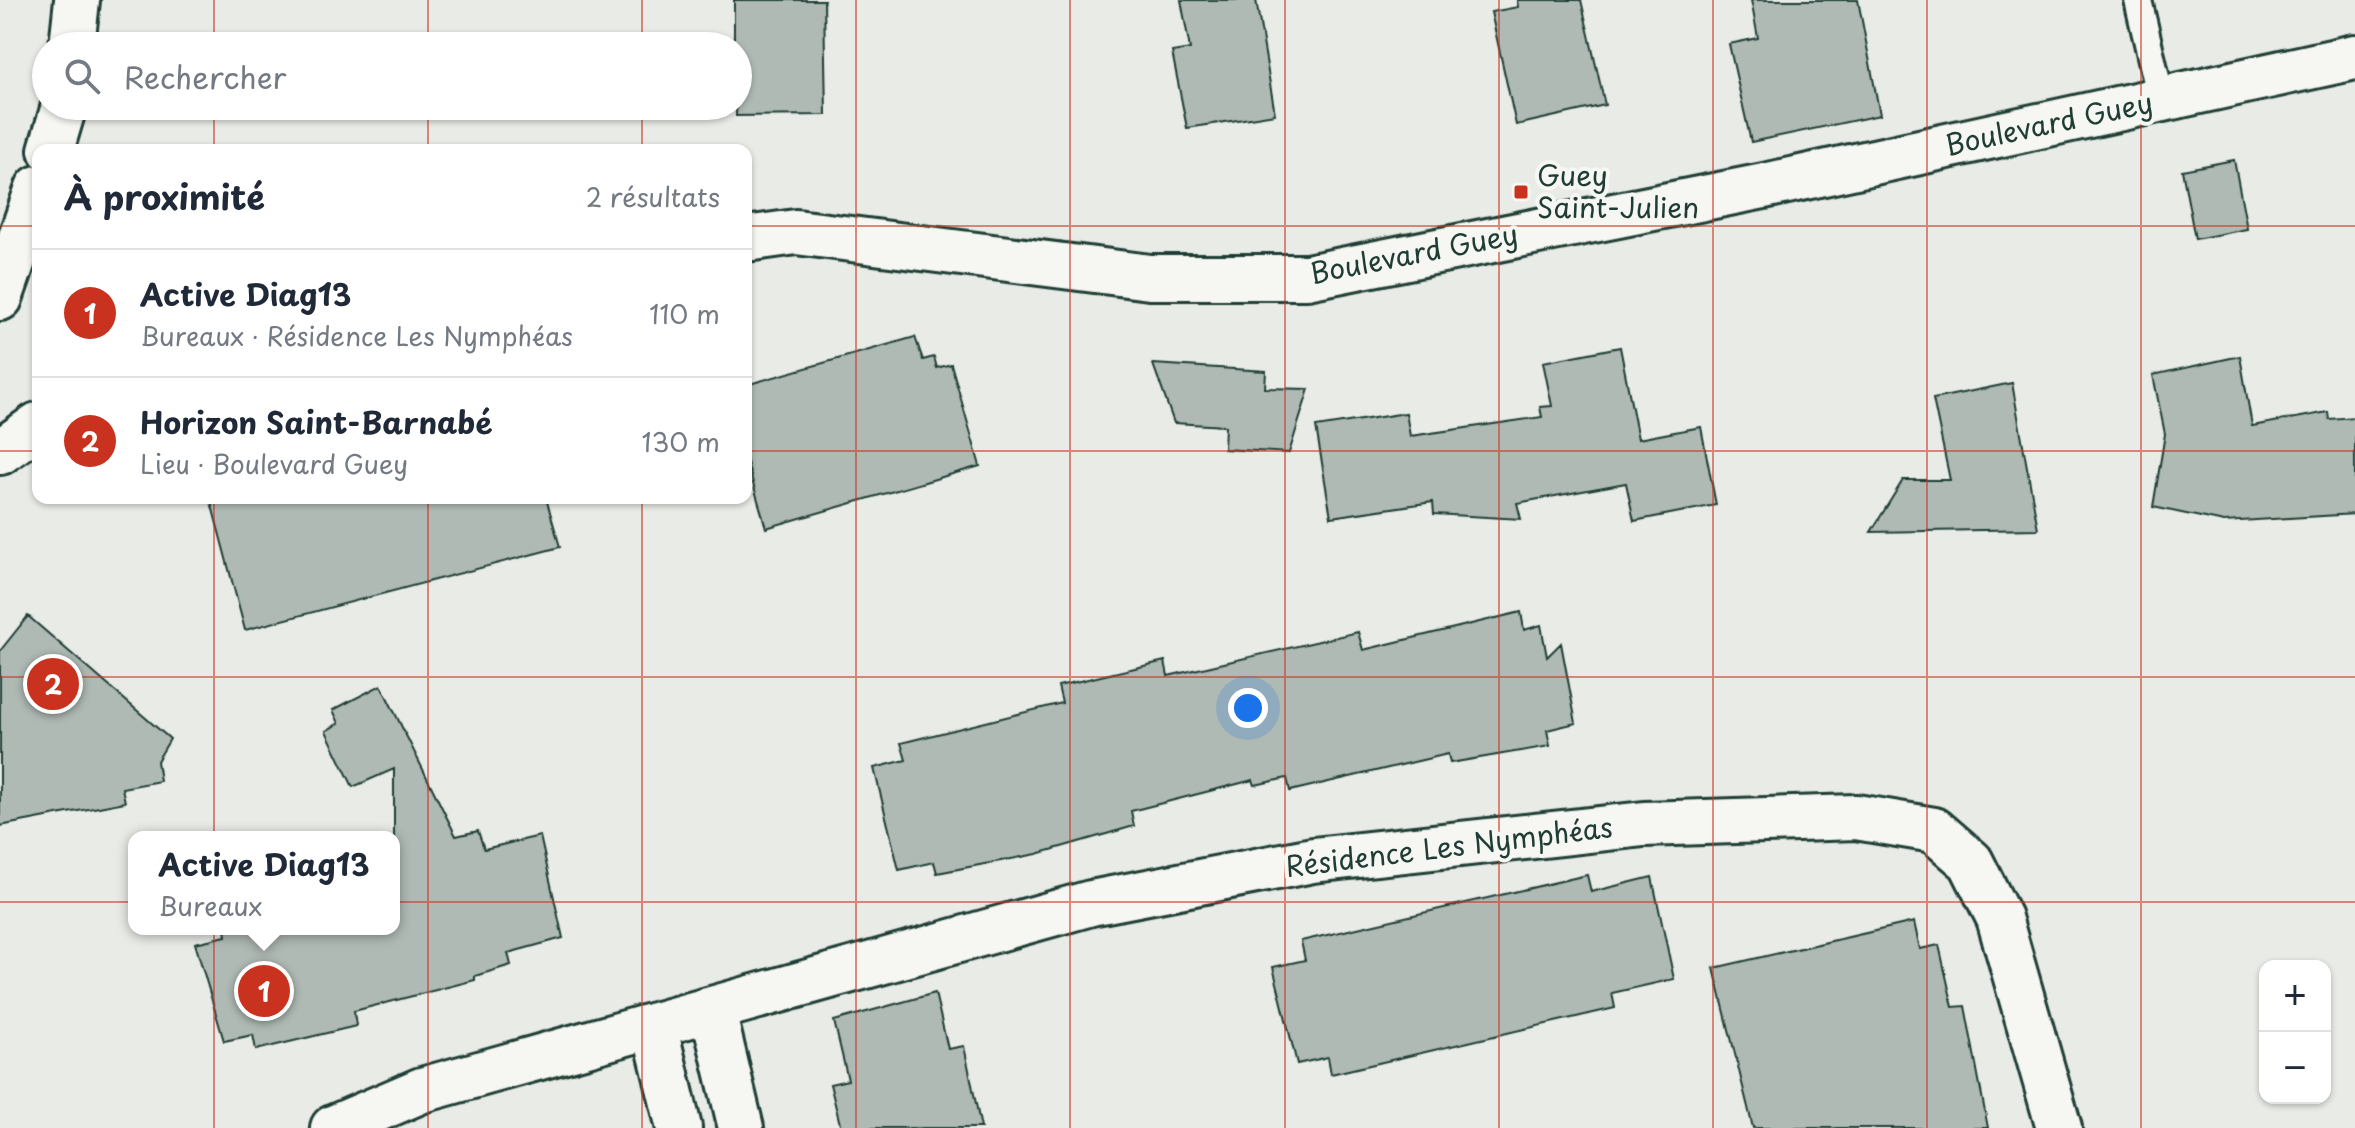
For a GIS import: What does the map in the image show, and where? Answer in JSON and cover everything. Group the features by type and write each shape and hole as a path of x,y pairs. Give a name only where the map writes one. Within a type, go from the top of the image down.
{"street":[{"path":"74,32 77,0"},
{"name":"Boulevard Guey","path":"752,238 796,232 1150,277 1307,277 1779,183 2355,57"},
{"path":"53,144 60,120"},
{"path":"0,298 32,205"},
{"path":"0,452 32,429"},
{"name":"Résidence Les Nymphéas","path":"333,1128 422,1090 1091,903 1313,860 1644,824 1856,817 1934,830 1971,862 1999,918 2059,1128"},
{"path":"713,1011 741,1128"},
{"path":"654,1025 679,1128"}],"lane":[{"path":"2138,0 2161,99"}],"building":[{"path":"734,0 824,0 826,115 752,116 752,32 734,32"},
{"path":"1181,0 1256,0 1275,114 1187,128 1172,52 1190,49"},
{"path":"1517,0 1581,0 1605,105 1516,125 1491,12 1518,7"},
{"path":"1751,0 1858,0 1880,115 1751,142 1729,44 1758,38"},
{"path":"2234,160 2247,229 2195,239 2182,170"},
{"path":"915,337 923,360 934,357 937,368 951,364 980,466 766,528 752,480 752,383"},
{"path":"1620,347 1638,439 1701,427 1716,505 1634,521 1626,483 1517,503 1521,519 1434,514 1433,502 1331,517 1316,427 1406,413 1410,436 1542,417 1540,407 1552,406 1543,362"},
{"path":"2240,356 2252,426 2328,412 2329,419 2355,417 2355,514 2224,522 2153,507 2165,434 2153,375"},
{"path":"1153,364 1266,371 1265,388 1309,389 1289,453 1224,449 1225,426 1174,423"},
{"path":"2012,383 2038,529 1871,532 1903,480 1950,480 1933,399"},
{"path":"212,504 548,504 560,547 245,630"},
{"path":"1521,612 1524,630 1541,625 1547,657 1561,643 1576,723 1547,730 1550,746 1450,763 1448,754 1290,791 1287,778 1255,785 1253,780 1131,811 1134,826 1037,854 937,873 934,862 899,870 874,768 906,760 901,743 1062,703 1058,686 1165,661 1168,676 1358,632 1363,650"},
{"path":"28,616 170,739 157,761 160,781 122,788 125,802 0,826 0,651"},
{"path":"381,685 456,836 478,831 484,849 540,836 563,938 508,953 511,965 475,976 475,980 354,1011 356,1026 256,1050 253,1035 224,1041 195,943 226,935 400,935 400,831 394,831 394,769 353,787 326,731 339,723 333,710"},
{"path":"1587,875 1591,892 1652,877 1674,979 1612,993 1615,1008 1331,1074 1328,1057 1297,1064 1273,967 1305,960 1301,941"},
{"path":"1914,922 1920,949 1939,945 1953,1007 1965,1006 1988,1128 1753,1128 1714,968"},
{"path":"935,993 948,1049 964,1046 981,1128 841,1128 830,1084 848,1080 834,1021"}],"place":[{"name":"Guey Saint-Julien","path":"1521,192"},
{"name":"Horizon Saint-Barnabé","path":"53,684"},
{"name":"Active Diag13","path":"264,991"}]}
